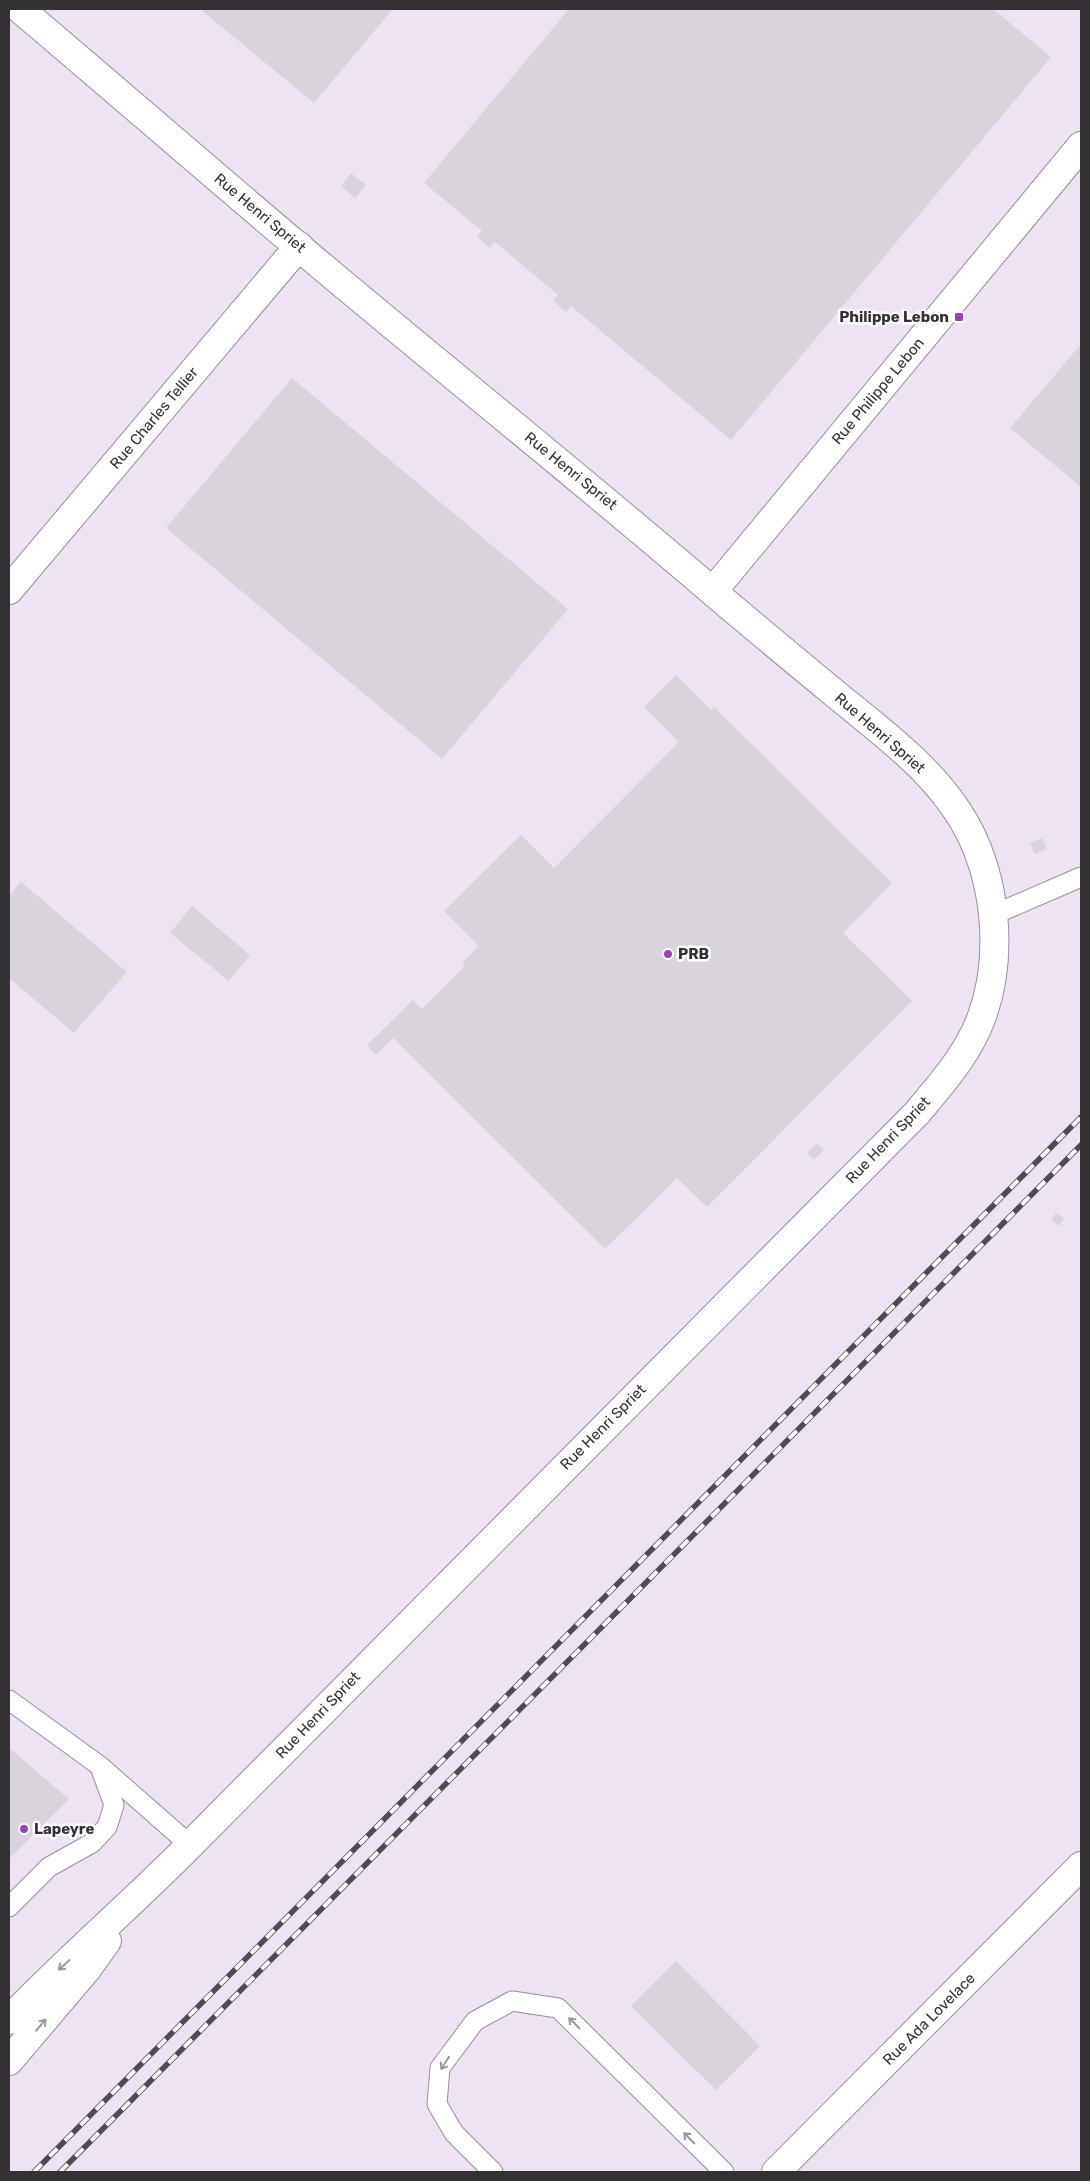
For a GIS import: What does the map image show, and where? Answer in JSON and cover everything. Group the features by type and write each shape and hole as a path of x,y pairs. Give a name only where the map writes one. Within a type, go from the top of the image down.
{"street":[{"name":"Rue Henri Spriet","path":"9,2020 47,1980 139,1897 475,1555 916,1113 963,1054 982,1018 990,988 994,951 993,915 986,880 974,842 959,812 913,758 713,591 620,510 346,287 20,9"},
{"name":"Rue Philippe Lebon","path":"713,591 1081,146"},
{"name":"Rue Charles Tellier","path":"9,590 299,246"},
{"name":"Rue Ada Lovelace","path":"776,2172 1081,1866"},
{"name":"Rue Henri Spriet","path":"9,2062 87,1969 139,1897"}],"lane":[{"path":"993,915 1081,877"},
{"path":"9,1700 100,1766 190,1845"},
{"path":"9,1908 49,1867 92,1843 107,1827 114,1805 100,1766"},
{"path":"493,2172 454,2133 437,2104 440,2068 475,2021 512,2001 558,2008 724,2172"}],"shaded area":[{"path":"10,9 1081,9 1081,2172 9,2172"}],"building":[{"path":"200,9 393,9 314,103"},
{"path":"569,9 993,9 1051,57 731,440 571,306 566,312 553,301 558,295 495,242 490,248 477,237 482,231 424,183"},
{"path":"351,173 366,185 355,198 341,186"},
{"path":"1081,344 1081,487 1010,428"},
{"path":"292,378 568,609 442,759 166,528"},
{"name":"PRB","path":"676,675 711,710 714,707 892,883 843,933 912,1001 707,1207 677,1178 605,1249 393,1038 376,1055 367,1045 413,1000 422,1009 465,966 462,963 479,946 444,911 521,835 554,868 679,742 644,707"},
{"path":"1042,838 1047,849 1035,854 1030,843"},
{"path":"21,882 127,972 74,1033 9,978 9,896"},
{"path":"192,906 250,955 229,981 170,933"},
{"path":"817,1143 824,1150 814,1160 807,1153"},
{"path":"1056,1213 1064,1218 1059,1226 1051,1220"},
{"name":"Lapeyre","path":"9,1748 69,1799 9,1859"},
{"path":"676,1961 760,2046 716,2090 631,2006"}],"railway":[{"path":"34,2172 1081,1117"},
{"path":"60,2172 1081,1145"}],"place":[{"name":"Philippe Lebon","path":"959,317"},
{"name":"PRB","path":"668,954"},
{"name":"Lapeyre","path":"24,1829"}]}
